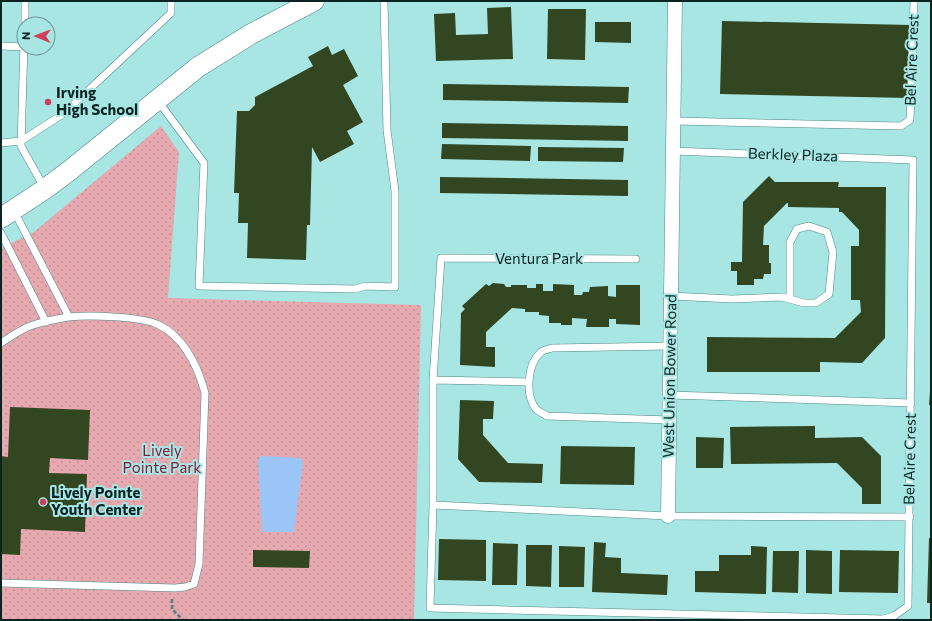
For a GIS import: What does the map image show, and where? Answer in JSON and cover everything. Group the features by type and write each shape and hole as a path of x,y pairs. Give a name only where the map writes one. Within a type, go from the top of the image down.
{"main road":[{"path":"7,214 45,189 198,66 251,34 314,1"}],"street":[{"name":"West Union Bower Road","path":"668,516 675,1"}],"lane":[{"path":"24,16 25,1"},
{"path":"1,143 21,141 63,114 171,13 171,1"},
{"path":"157,100 204,163 200,286 355,289 366,286 394,287 394,191 387,130 384,1"},
{"name":"Bel Aire Crest","path":"674,121 901,126 910,120 914,1"},
{"path":"1,46 16,47"},
{"path":"24,56 21,146 45,189"},
{"name":"Berkley Plaza","path":"673,151 913,160"},
{"name":"Bel Aire Crest","path":"668,516 910,516 913,160"},
{"path":"7,214 69,317"},
{"path":"671,296 732,299 782,297 804,303 816,303 829,294 833,252 827,232 809,226 796,229 790,242 790,299"},
{"path":"1,233 46,322"},
{"name":"Ventura Park","path":"433,380 441,258 636,259"},
{"path":"1,343 29,327 69,317 134,318 158,325 175,337 191,356 200,375 205,394 199,564 194,584 185,587 172,588 1,583"},
{"path":"670,420 547,416 537,410 532,400 529,373 534,361 541,351 552,348 671,346"},
{"path":"529,382 433,380 433,506 430,608 883,619 894,616 908,606 910,516"},
{"path":"670,395 911,403"},
{"path":"433,506 668,516"}],"path":[{"path":"172,588 172,609 183,620"}],"green space":[{"name":"Lively Pointe Park","path":"161,126 179,152 168,298 421,305 414,620 1,620 1,248 34,232"}],"water":[{"path":"261,456 300,458 303,462 294,532 262,532 258,460"}],"building":[{"path":"511,7 513,59 436,61 434,14 455,13 456,35 488,34 487,8"},
{"path":"548,9 586,9 585,60 547,59"},
{"path":"722,21 911,25 909,98 720,94"},
{"path":"595,22 631,22 631,43 595,42"},
{"path":"328,46 332,55 344,49 358,76 343,85 363,122 347,131 354,144 320,162 312,147 310,225 307,225 306,260 247,258 248,223 238,223 239,193 234,193 237,111 249,111 255,105 255,97 313,66 308,57"},
{"path":"443,84 629,87 628,103 443,100"},
{"path":"442,123 628,126 628,141 442,138"},
{"path":"442,144 531,146 530,161 441,159"},
{"path":"538,147 624,148 623,162 538,161"},
{"path":"769,176 775,182 839,182 838,187 886,187 885,338 862,363 820,362 820,372 707,372 707,337 835,338 861,312 860,300 851,300 851,246 859,246 859,230 842,212 839,212 839,208 788,207 787,203 764,226 763,245 769,245 769,263 771,263 771,274 764,274 763,279 754,279 754,285 737,285 737,271 731,271 731,262 742,262 743,202"},
{"path":"440,177 628,180 628,196 440,193"},
{"path":"493,283 504,284 506,287 511,287 511,285 527,285 527,288 536,288 536,284 543,284 543,291 553,291 553,284 574,285 574,295 582,295 583,292 589,292 590,287 608,286 608,296 616,297 616,285 640,285 640,325 616,324 616,319 609,319 609,327 586,327 587,319 572,318 572,325 561,325 561,323 549,323 549,316 539,315 539,312 525,312 525,309 512,308 486,332 486,347 495,347 495,367 460,365 461,313 465,309 462,306 486,284 489,286"},
{"path":"930,392 931,405 929,405"},
{"path":"460,400 494,401 493,419 483,419 483,435 508,463 543,464 542,483 479,482 458,459"},
{"name":"Lively Pointe Youth Center","path":"10,407 90,410 88,460 50,458 49,473 87,474 85,532 21,529 20,555 1,554 1,456 8,457"},
{"path":"815,426 815,438 862,437 881,456 881,504 862,504 862,488 837,463 731,464 730,427"},
{"path":"696,437 724,438 723,468 696,468"},
{"path":"561,446 635,447 634,485 560,484"},
{"path":"929,538 931,538 931,603 927,603"},
{"path":"439,539 486,540 486,581 438,580"},
{"path":"594,542 606,543 605,557 621,558 621,573 668,575 667,595 592,592"},
{"path":"493,543 518,544 517,585 492,585"},
{"path":"526,545 552,545 551,587 526,586"},
{"path":"559,546 585,547 584,587 559,587"},
{"path":"751,546 767,547 766,594 695,592 695,571 719,571 719,555 751,555"},
{"path":"253,550 310,551 309,568 253,567"},
{"path":"806,550 832,551 832,594 806,593"},
{"path":"840,550 899,551 898,593 839,592"},
{"path":"773,551 799,551 798,593 772,592"}],"place":[{"name":"Irving High School","path":"48,102"},
{"name":"Lively Pointe Youth Center","path":"43,502"}]}
